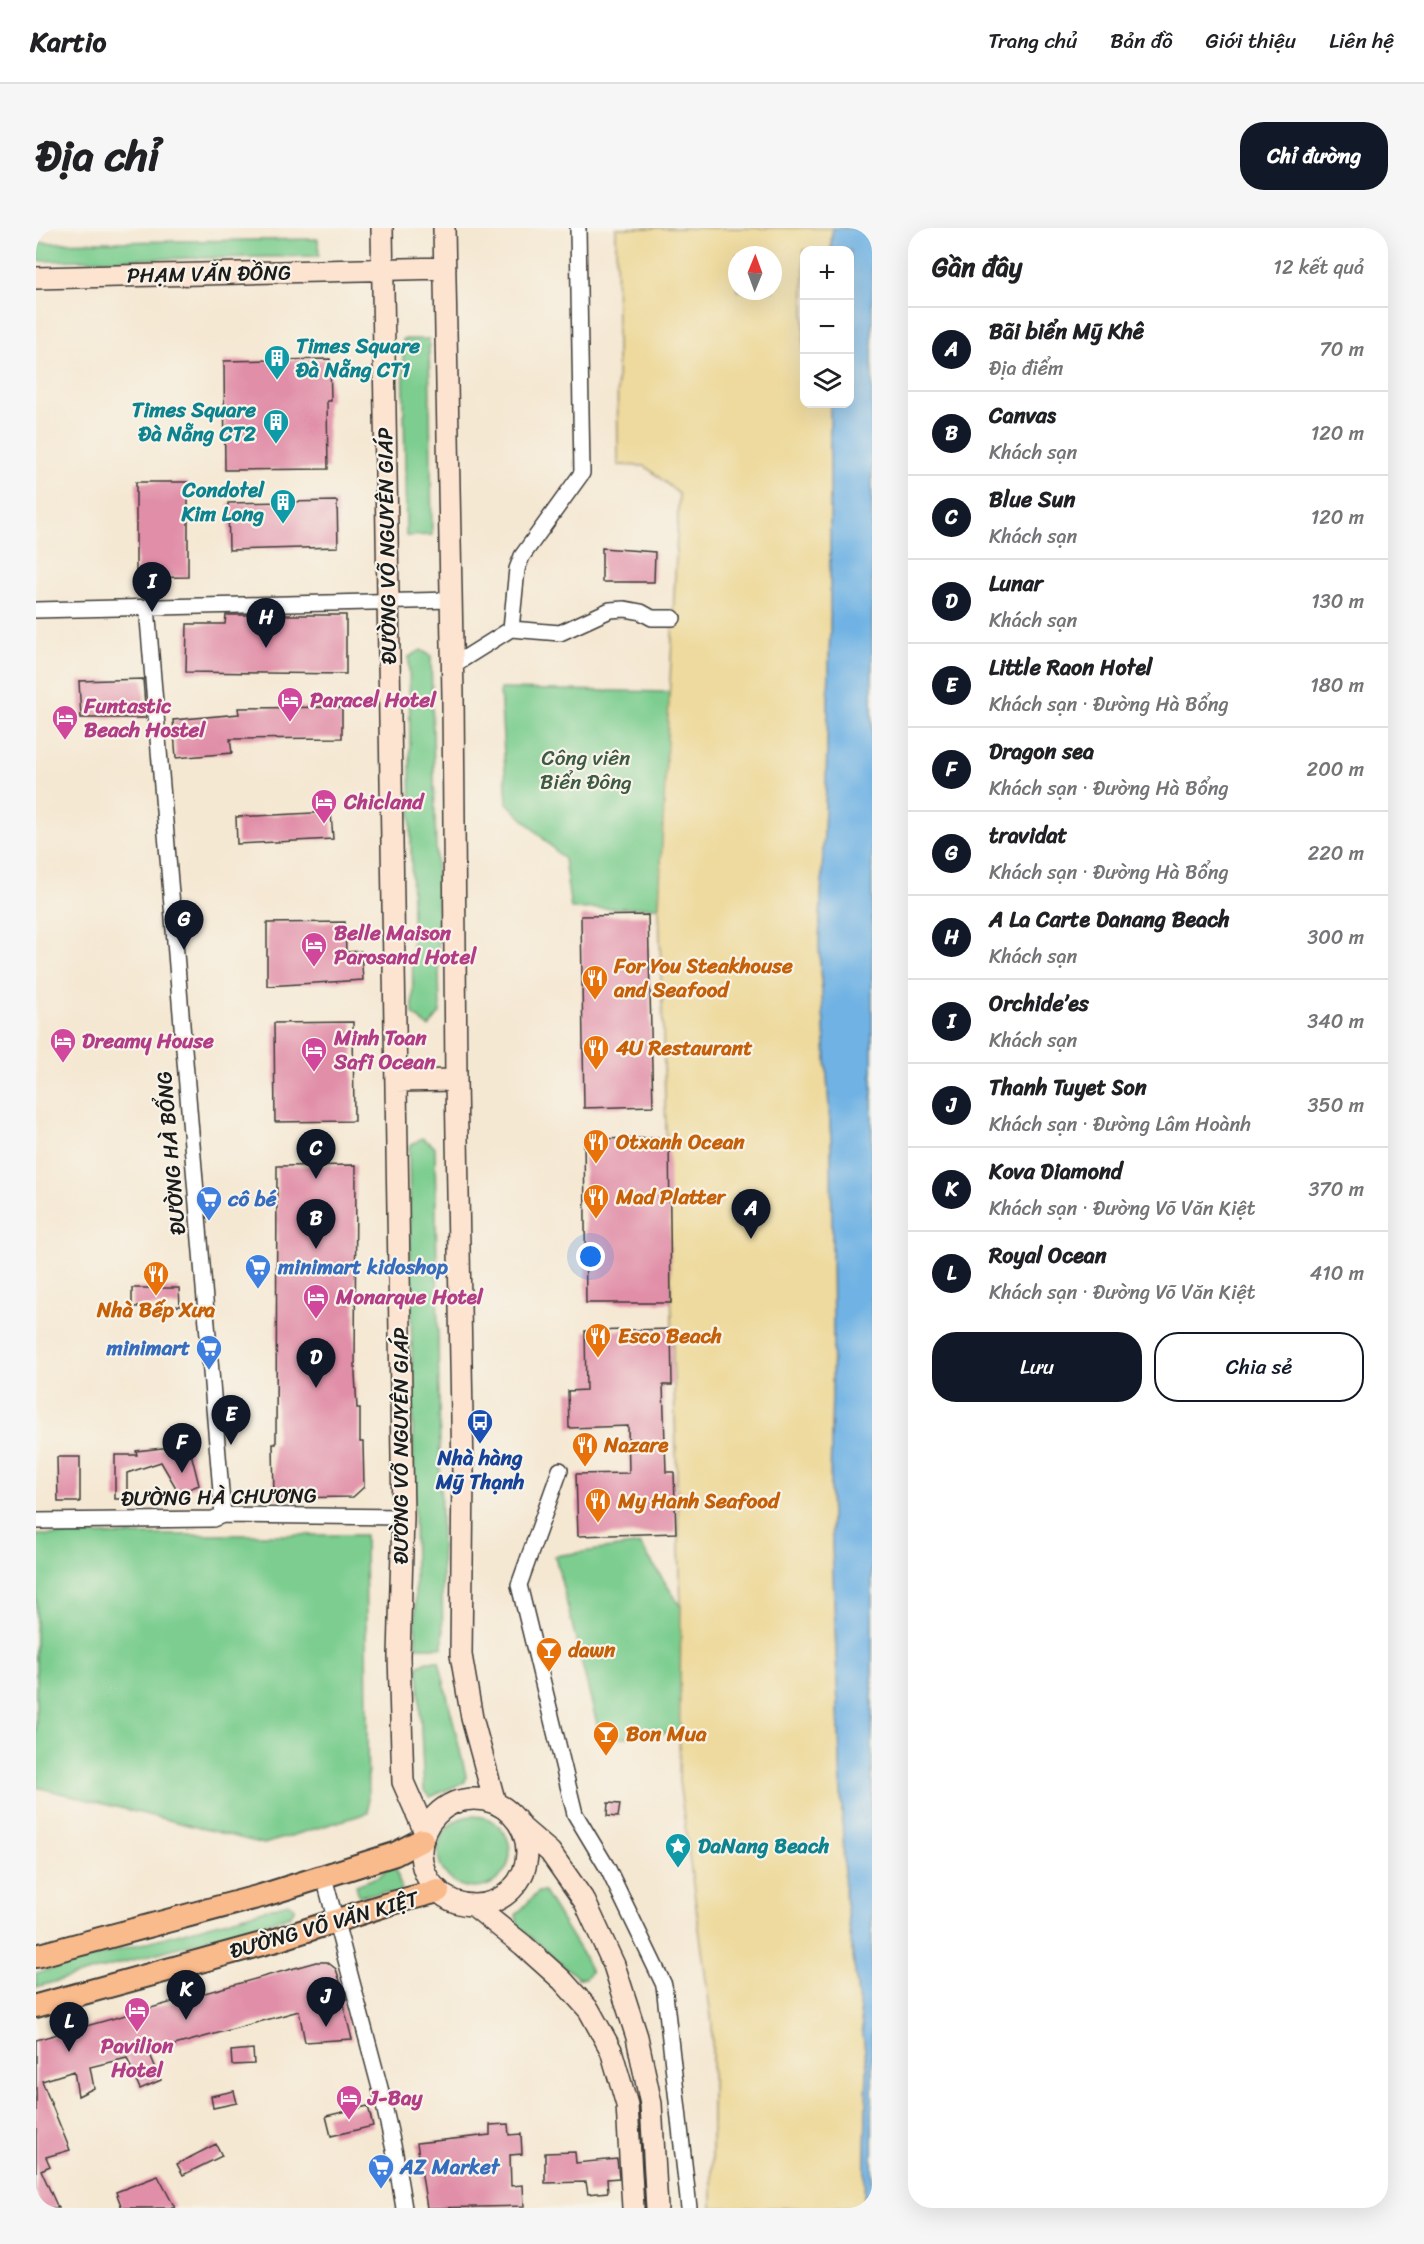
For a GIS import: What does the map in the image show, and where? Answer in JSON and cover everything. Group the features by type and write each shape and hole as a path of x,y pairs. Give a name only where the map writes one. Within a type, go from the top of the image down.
{"main road":[{"name":"ĐƯỜNG VÕ NGUYÊN GIÁP","path":"382,228 403,1518 399,1656 403,1782 424,1836"},
{"path":"444,228 463,1474 461,1655 472,1718 495,1803"},
{"name":"PHẠM VĂN ĐỒNG","path":"36,279 445,268"},
{"path":"396,1081 456,1080"},
{"path":"522,1828 528,1852 524,1874 518,1883 501,1898 491,1903 473,1905 450,1900 438,1892 429,1881 423,1868 421,1854 424,1836 434,1817 446,1807 462,1800 478,1799 495,1803 506,1809 522,1828 550,1852 585,1902 614,1965 637,2037 651,2104 657,2208"},
{"path":"36,1956 324,1877 395,1854 424,1836"},
{"name":"ĐƯỜNG VÕ VĂN KIỆT","path":"36,2006 273,1941 336,1919 438,1892"},
{"path":"473,1905 524,1945 562,1980 589,2010 611,2050 627,2105 633,2208"}],"street":[{"path":"511,629 517,568 522,556 582,473 578,228"},
{"path":"36,610 451,600"},
{"name":"ĐƯỜNG HÀ BỔNG","path":"147,607 217,1521"},
{"path":"452,666 511,629 560,633 610,610 625,609 641,612 652,618 673,618"},
{"path":"560,1470 519,1585 555,1738 576,1814 608,1869 664,1985 689,2208"},
{"name":"ĐƯỜNG HÀ CHƯƠNG","path":"36,1521 403,1518"},
{"path":"324,1877 380,2088 404,2208"}],"green space":[{"path":"318,239 319,256 36,261 36,243"},
{"path":"403,339 429,339 432,535 406,536"},
{"path":"421,650 431,656 440,1013 429,1027 413,1014 409,657"},
{"name":"Công viên Biển Đông","path":"500,689 670,692 659,907 571,909 564,859 507,803"},
{"path":"422,1138 435,1147 443,1647 416,1647 409,1147"},
{"path":"36,1535 365,1535 368,1813 264,1844 36,1787"},
{"path":"640,1544 681,1607 680,1731 601,1740 555,1556"},
{"path":"427,1661 439,1661 466,1776 465,1782 430,1797 424,1791 418,1666"},
{"path":"474,1816 488,1819 500,1826 507,1838 510,1852 507,1866 500,1878 488,1885 474,1888 460,1885 448,1878 441,1866 438,1852 441,1838 448,1826 460,1819"},
{"path":"388,1867 396,1868 401,1889 396,1895 384,1892 359,1896 356,1885 380,1876"},
{"path":"538,1892 544,1892 584,1957 591,1972 586,1978 578,1978 518,1926 516,1915"},
{"path":"288,1903 295,1908 290,1916 36,1987 36,1973"}],"sand":[{"path":"616,228 832,228 831,246 800,246 800,408 830,408 830,626 819,945 831,1140 833,1338 830,1491 845,1894 867,2066 864,2208 712,2208 712,2024 679,1781 681,1607 659,907 679,494 645,466 618,465"}],"water":[{"path":"832,228 872,228 872,2208 864,2208 867,2066 845,1894 830,1491 833,1338 831,1140 819,945 830,626 830,408 854,408 854,246 831,246"}],"building":[{"path":"330,359 331,401 327,401 328,469 225,470 224,361"},
{"path":"136,482 188,482 188,577 136,578"},
{"name":"Condotel Kim Long","path":"337,501 338,547 229,550 228,503"},
{"path":"602,548 655,552 654,582 602,582"},
{"path":"226,615 346,615 346,674 186,672 187,624 225,624"},
{"path":"143,679 146,718 81,718 79,681"},
{"path":"342,707 342,738 230,739 232,753 176,758 173,720 239,714 238,708"},
{"path":"331,812 333,839 237,844 236,817"},
{"path":"648,915 653,1106 584,1108 581,916"},
{"path":"345,922 346,952 361,951 363,980 267,986 267,923"},
{"path":"353,1022 354,1121 275,1122 274,1023"},
{"path":"669,1138 671,1303 586,1303 584,1139"},
{"path":"356,1165 355,1374 357,1408 360,1408 360,1442 363,1442 364,1487 353,1497 274,1498 277,1166"},
{"name":"Nhà Bếp Xưa","path":"132,1288 179,1288 180,1306 132,1307"},
{"path":"671,1329 672,1385 663,1385 666,1472 674,1472 676,1533 578,1536 576,1474 629,1473 628,1426 569,1428 568,1391 586,1390 585,1331"},
{"path":"189,1445 199,1485 179,1493 161,1462 127,1473 127,1499 115,1499 115,1455 137,1455 136,1451"},
{"path":"57,1457 80,1457 80,1502 58,1502"},
{"path":"608,1803 620,1804 618,1817 607,1816"},
{"path":"316,1962 327,1962 336,1969 346,1999 342,2000 352,2039 305,2042 299,2011 149,2052 161,2080 140,2089 127,2058 90,2067 94,2088 78,2096 74,2071 42,2081 70,2150 46,2157 50,2166 41,2170 58,2208 43,2208 36,2194 36,2040"},
{"path":"253,2049 254,2064 232,2065 231,2051"},
{"path":"234,2091 237,2103 213,2108 211,2096"},
{"name":"J-Bay","path":"368,2106 373,2126 331,2136 326,2116"},
{"path":"508,2124 509,2135 521,2134 522,2154 510,2155 511,2186 523,2185 524,2206 427,2208 417,2143 490,2135 490,2125"},
{"path":"216,2144 222,2156 183,2175 177,2164"},
{"path":"575,2152 576,2163 617,2159 619,2178 607,2179 608,2192 588,2194 586,2182 545,2183 545,2153"},
{"path":"158,2176 175,2208 122,2208 116,2192"}],"place":[{"name":"Times Square Đà Nẵng CT1","path":"277,381"},
{"name":"Times Square Đà Nẵng CT2","path":"276,445"},
{"name":"Condotel Kim Long","path":"283,525"},
{"name":"Orchide’es","path":"152,612"},
{"name":"A La Carte Danang Beach","path":"266,648"},
{"name":"Paracel Hotel","path":"290,723"},
{"name":"Funtastic Beach Hostel","path":"65,741"},
{"name":"Chicland","path":"324,825"},
{"name":"travidat","path":"184,950"},
{"name":"Belle Maison Parosand Hotel","path":"314,968"},
{"name":"For You Steakhouse and Seafood","path":"595,1001"},
{"name":"Dreamy House","path":"63,1064"},
{"name":"4U Restaurant","path":"596,1071"},
{"name":"Minh Toan Safi Ocean","path":"314,1073"},
{"name":"Otxanh Ocean","path":"596,1165"},
{"name":"Blue Sun","path":"316,1179"},
{"name":"Mad Platter","path":"596,1220"},
{"name":"cô bé","path":"209,1222"},
{"name":"Bãi biển Mỹ Khê","path":"751,1239"},
{"name":"Canvas","path":"316,1249"},
{"name":"minimart kidoshop","path":"258,1290"},
{"name":"Nhà Bếp Xưa","path":"156,1297"},
{"name":"Monarque Hotel","path":"316,1320"},
{"name":"Esco Beach","path":"598,1359"},
{"name":"minimart","path":"209,1371"},
{"name":"Lunar","path":"316,1388"},
{"name":"Little Raon Hotel","path":"231,1445"},
{"name":"Nhà hàng Mỹ Thạnh","path":"480,1445"},
{"name":"Nazare","path":"585,1468"},
{"name":"Dragon sea","path":"182,1473"},
{"name":"My Hanh Seafood","path":"598,1524"},
{"name":"dawn","path":"549,1673"},
{"name":"Bon Mua","path":"606,1757"},
{"name":"DaNang Beach","path":"678,1869"},
{"name":"Kova Diamond","path":"186,2020"},
{"name":"Thanh Tuyet Son","path":"326,2027"},
{"name":"Pavilion Hotel","path":"137,2033"},
{"name":"Royal Ocean","path":"69,2052"},
{"name":"J-Bay","path":"349,2121"},
{"name":"AZ Market","path":"381,2190"}]}
